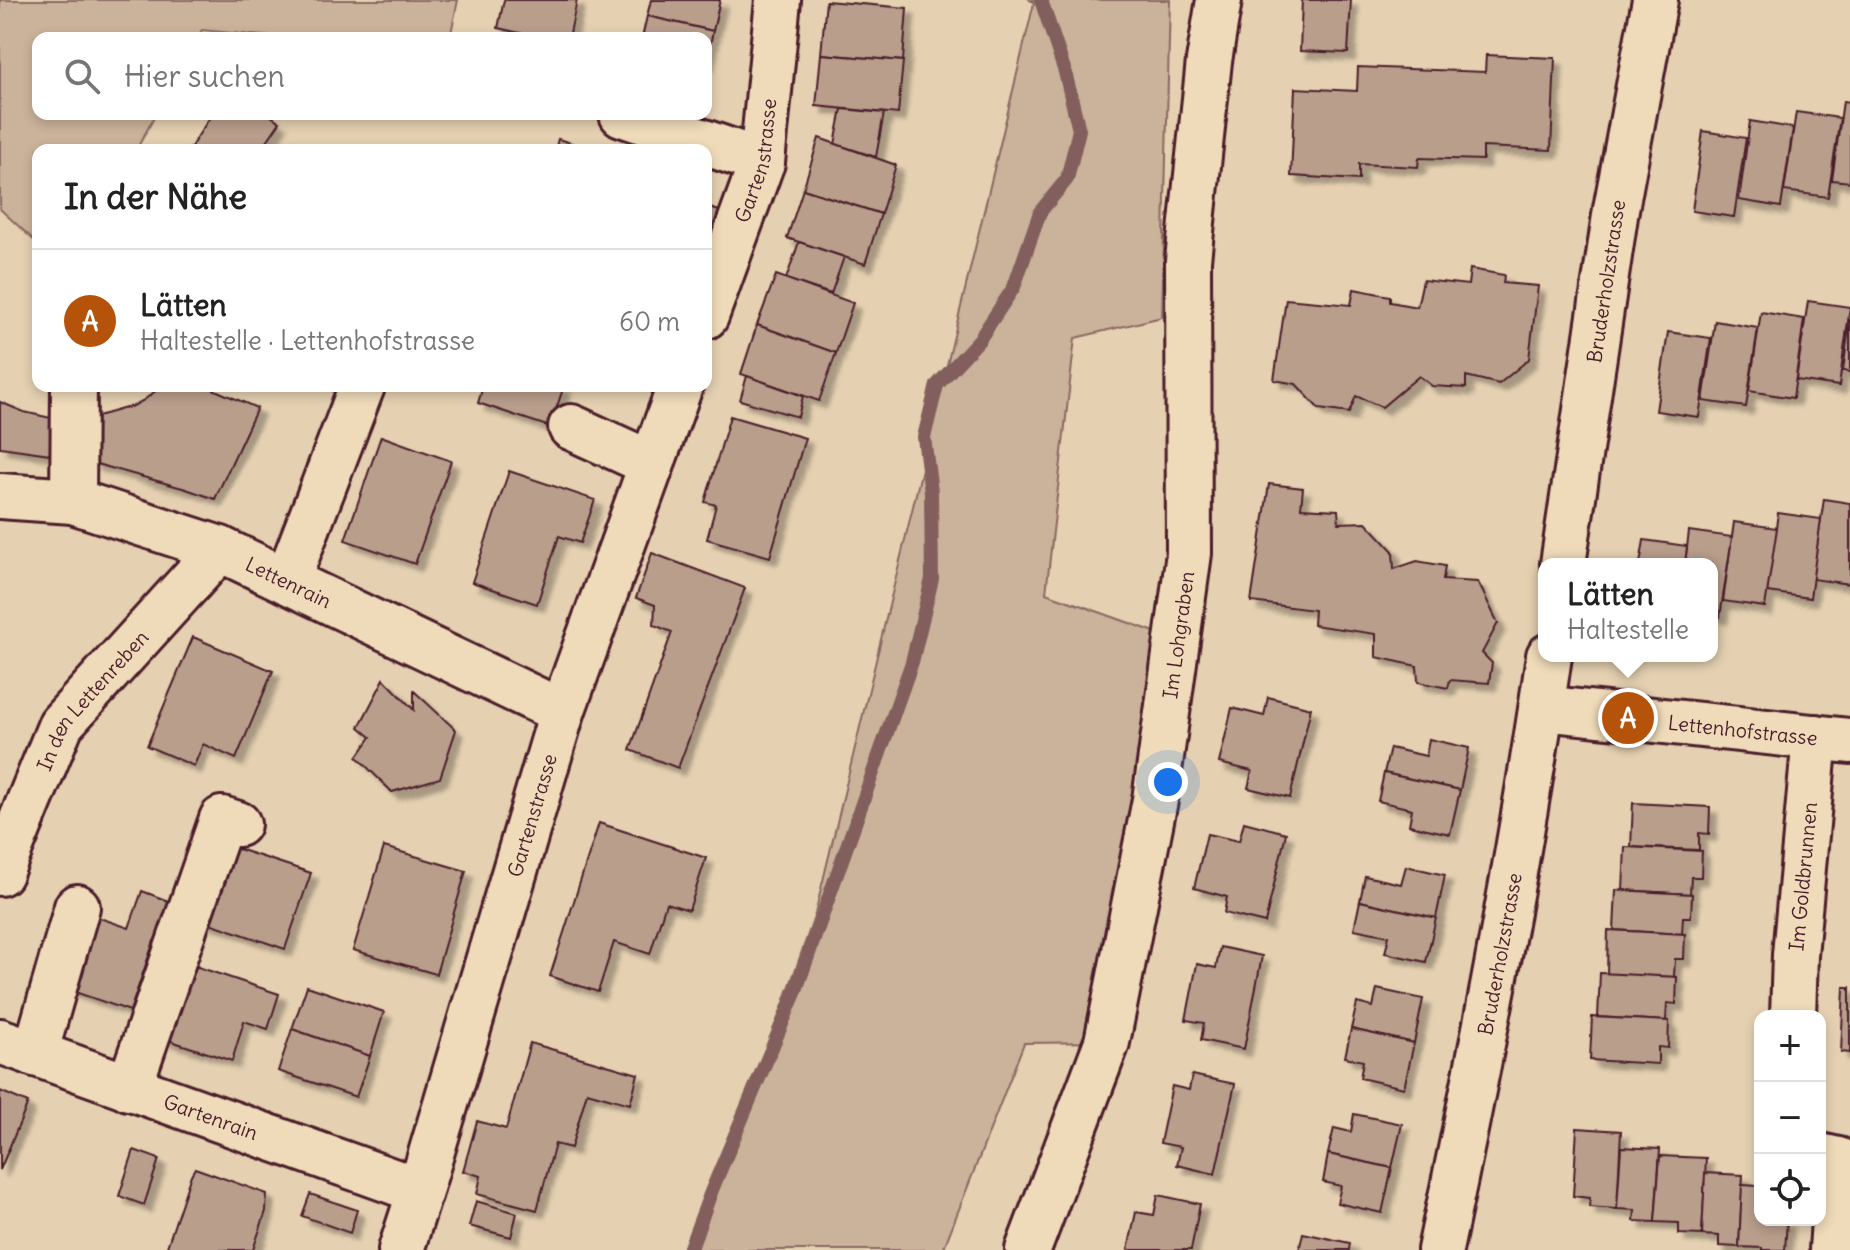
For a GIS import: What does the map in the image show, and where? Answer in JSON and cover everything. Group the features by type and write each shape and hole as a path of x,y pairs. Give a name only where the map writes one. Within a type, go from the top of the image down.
{"street":[{"name":"Gartenstrasse","path":"712,300 762,162 778,0"},
{"name":"Im Lohgraben","path":"1028,1250 1107,1042 1155,800 1189,553 1188,260 1209,61 1219,0"},
{"name":"Bruderholzstrasse","path":"1564,558 1616,209 1655,0"},
{"path":"640,120 710,144"},
{"path":"712,145 762,162"},
{"path":"73,501 74,392"},
{"path":"287,581 360,392"},
{"name":"Gartenstrasse","path":"401,1250 562,712 678,392"},
{"path":"571,427 652,464"},
{"name":"Lettenrain","path":"0,496 73,501 220,549 562,712"},
{"name":"In den Lettenreben","path":"0,873 61,724 220,549"},
{"name":"Bruderholzstrasse","path":"1440,1250 1504,933 1548,662"},
{"name":"Lettenhofstrasse","path":"1542,708 1832,739"},
{"name":"Im Goldbrunnen","path":"1793,1010 1795,955 1832,739"},
{"path":"129,1088 222,819 238,824"},
{"path":"18,1048 77,907"},
{"name":"Gartenrain","path":"18,1048 420,1191"},
{"path":"1826,1157 1838,1160 1832,1250"}],"shaded area":[{"path":"0,0 458,0 451,32 32,32 32,120 153,120 139,144 32,144 32,238 0,209"},
{"path":"1030,0 1170,0 1162,317 1075,338 1046,593 1177,640 1107,1042 1024,1043 943,1250 697,1250 815,914 1034,3"}],"building":[{"path":"504,0 577,0 570,32 516,32 498,28"},
{"path":"651,0 720,0 713,31 647,16"},
{"path":"1302,0 1351,0 1348,53 1300,51"},
{"path":"826,1 907,8 903,61 821,54"},
{"path":"647,16 713,31 712,36 712,32 643,32"},
{"path":"821,54 903,61 898,114 816,106"},
{"path":"1486,55 1555,58 1551,150 1483,147 1483,160 1419,158 1418,167 1359,164 1359,180 1291,176 1295,88 1357,91 1358,67 1485,72"},
{"path":"1843,101 1850,102 1850,182 1832,180"},
{"path":"842,109 884,113 876,157 835,144"},
{"path":"1796,112 1840,118 1828,197 1784,191"},
{"path":"208,120 280,122 265,144 193,144"},
{"path":"1750,121 1793,128 1781,207 1739,200"},
{"path":"1703,131 1746,138 1734,217 1692,211"},
{"path":"819,138 896,165 881,214 803,189"},
{"path":"558,139 574,144 557,144"},
{"path":"803,189 881,214 865,264 787,238"},
{"path":"712,209 723,212 712,247"},
{"path":"799,242 844,257 831,294 786,279"},
{"path":"1470,269 1504,275 1503,283 1538,286 1529,359 1499,384 1466,376 1466,388 1432,386 1419,376 1382,407 1356,396 1349,413 1319,409 1296,384 1274,380 1286,299 1351,305 1354,289 1390,296 1390,302 1417,307 1423,280 1468,285"},
{"path":"776,275 853,303 836,353 757,325"},
{"path":"1808,301 1850,307 1839,386 1796,380"},
{"path":"1761,312 1804,319 1793,398 1749,391"},
{"path":"1850,319 1850,372 1843,371"},
{"path":"1715,321 1758,328 1746,407 1703,401"},
{"path":"757,325 836,353 819,401 741,374"},
{"path":"1668,332 1711,338 1699,417 1656,411"},
{"path":"747,376 803,396 798,417 740,400"},
{"path":"154,392 220,392 257,408 215,499 93,463 98,416 144,400"},
{"path":"481,392 562,392 550,427 478,403"},
{"path":"0,402 51,418 50,454 0,447"},
{"path":"730,416 805,438 770,557 707,539 716,505 705,502"},
{"path":"381,436 451,461 415,564 345,540"},
{"path":"509,471 595,500 580,543 559,536 537,604 472,582"},
{"path":"1269,484 1303,488 1301,508 1338,510 1339,523 1366,522 1393,551 1394,569 1417,561 1445,566 1443,580 1478,582 1498,623 1482,653 1492,663 1489,683 1450,680 1448,688 1418,682 1417,666 1376,657 1376,634 1313,625 1314,610 1251,602"},
{"path":"1824,499 1850,503 1850,584 1812,579"},
{"path":"1778,513 1821,519 1810,598 1767,592"},
{"path":"1734,522 1777,528 1765,607 1723,601"},
{"path":"1689,531 1732,537 1720,617 1718,558 1686,558"},
{"path":"1644,540 1687,546 1686,558 1641,558"},
{"path":"652,553 745,588 678,768 630,750 672,632 654,625 655,605 636,598"},
{"path":"193,637 273,671 236,759 203,744 194,766 147,746"},
{"path":"384,679 414,710 414,691 456,730 440,778 392,792 357,757 371,737 359,727"},
{"path":"1268,697 1311,708 1290,798 1248,788 1252,771 1219,763 1232,708 1264,716"},
{"path":"1429,739 1469,748 1460,790 1384,773 1390,748 1426,756"},
{"path":"1384,773 1460,790 1450,834 1409,825 1412,809 1378,801"},
{"path":"1633,803 1710,807 1709,834 1699,833 1699,850 1631,847"},
{"path":"1244,822 1286,833 1265,923 1224,913 1227,897 1194,888 1207,834 1239,841"},
{"path":"599,823 706,858 689,910 666,903 650,954 614,942 598,992 550,976"},
{"path":"223,844 311,873 285,949 198,919"},
{"path":"384,847 466,871 436,974 353,950"},
{"path":"1625,847 1702,851 1701,877 1691,877 1690,894 1623,890"},
{"path":"1406,866 1445,875 1436,918 1360,901 1365,876 1401,884"},
{"path":"1616,890 1692,894 1691,917 1683,917 1682,934 1614,930"},
{"path":"142,891 174,903 161,943 154,941 130,1011 66,989 91,915 129,928"},
{"path":"1360,901 1436,918 1426,962 1385,953 1389,936 1354,929"},
{"path":"1608,930 1685,934 1684,959 1675,959 1674,977 1607,974"},
{"path":"1220,947 1262,956 1244,1049 1201,1040 1204,1023 1186,1020 1197,964 1216,968"},
{"path":"186,963 279,994 268,1029 244,1021 232,1061 162,1038"},
{"path":"1600,973 1677,977 1676,1004 1667,1003 1666,1021 1598,1017"},
{"path":"307,986 384,1012 370,1056 292,1029"},
{"path":"1844,987 1850,987 1850,1053 1841,1052"},
{"path":"1377,989 1423,999 1414,1043 1351,1029 1357,1003 1373,1007"},
{"path":"1592,1017 1669,1021 1668,1048 1658,1047 1658,1064 1590,1060"},
{"path":"292,1029 370,1056 356,1097 278,1071"},
{"path":"1351,1029 1414,1043 1404,1088 1360,1078 1363,1061 1345,1057"},
{"path":"530,1043 638,1074 630,1104 587,1092 571,1148 555,1144 537,1210 477,1194 481,1176 463,1171 477,1121 506,1129"},
{"path":"1192,1075 1235,1084 1215,1174 1177,1165 1181,1147 1160,1143 1172,1086 1189,1090"},
{"path":"0,1091 28,1103 0,1170"},
{"path":"1354,1114 1402,1124 1392,1168 1328,1154 1334,1128 1351,1132"},
{"path":"1577,1128 1621,1131 1617,1209 1589,1207 1590,1198 1573,1196"},
{"path":"1621,1147 1660,1149 1655,1222 1634,1221 1635,1210 1617,1209"},
{"path":"134,1150 159,1159 144,1205 119,1196"},
{"path":"1328,1154 1392,1168 1382,1213 1337,1203 1341,1186 1323,1182"},
{"path":"1660,1156 1706,1158 1702,1235 1679,1234 1679,1223 1655,1222"},
{"path":"195,1168 267,1194 266,1211 253,1250 166,1250"},
{"path":"1705,1173 1743,1175 1739,1247 1719,1246 1719,1236 1702,1235"},
{"path":"1742,1185 1754,1186 1754,1226 1787,1226 1785,1250 1739,1247"},
{"path":"310,1194 357,1210 350,1233 302,1216"},
{"path":"1158,1195 1200,1204 1191,1250 1128,1250 1136,1212 1154,1215"},
{"path":"476,1201 517,1213 511,1237 469,1226"},
{"path":"1303,1233 1350,1243 1349,1250 1299,1250"}],"waterway":[{"path":"689,1250 795,993 912,662 932,579 931,492 924,437 937,385 979,340 1014,287 1040,212 1067,179 1079,130 1065,72 1041,0"}],"place":[{"name":"Lätten","path":"1628,718"}]}
